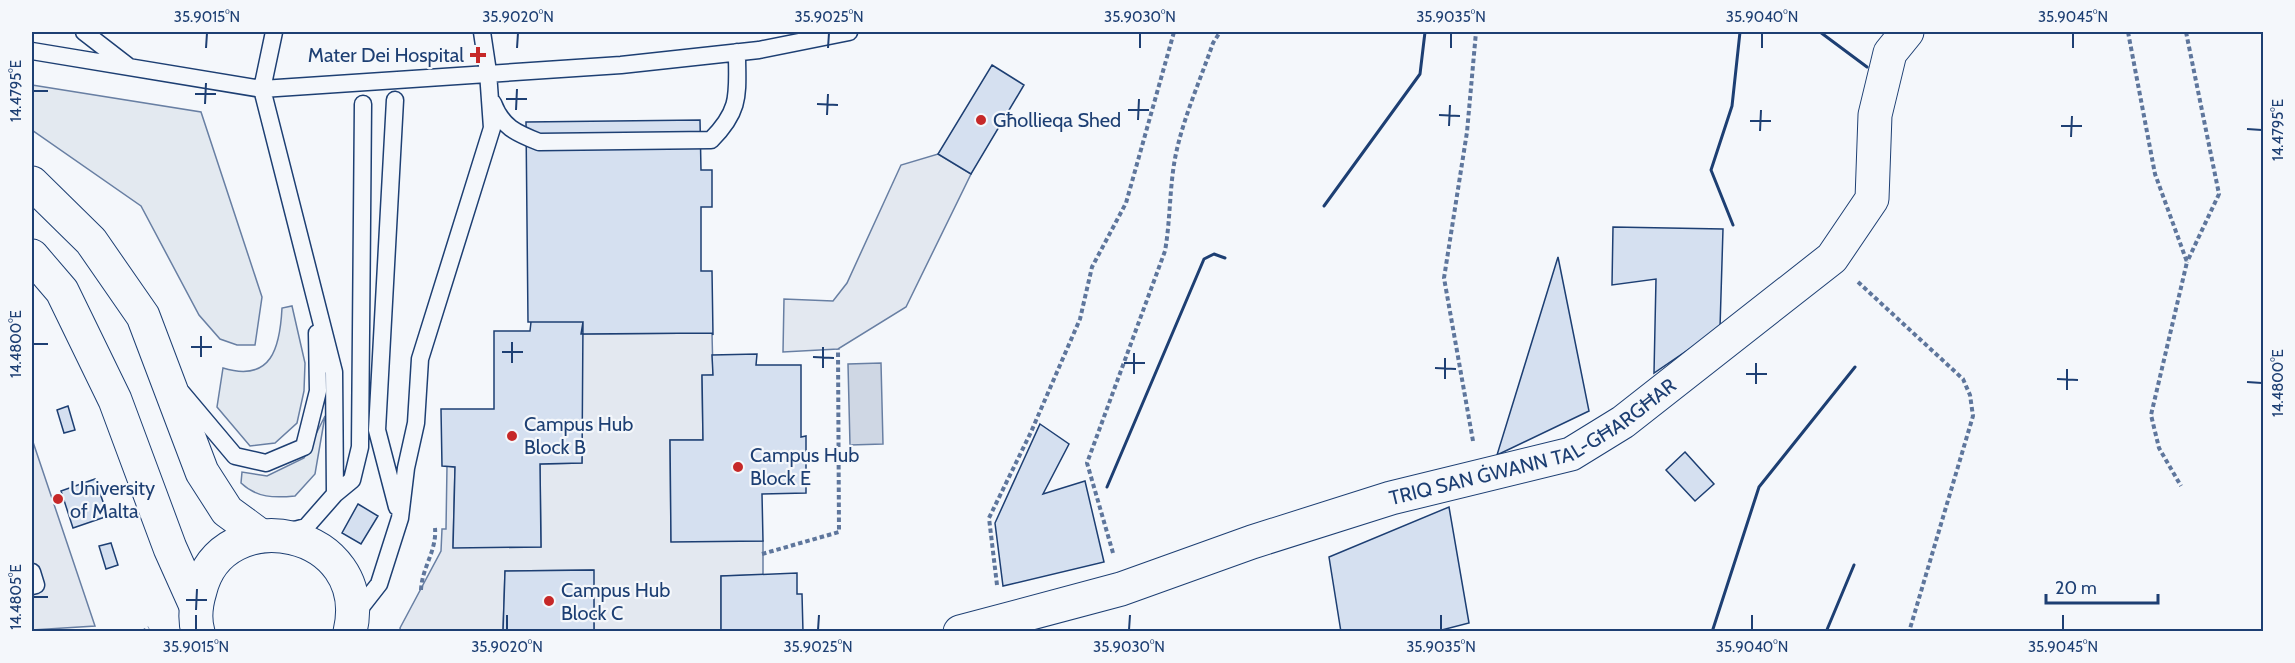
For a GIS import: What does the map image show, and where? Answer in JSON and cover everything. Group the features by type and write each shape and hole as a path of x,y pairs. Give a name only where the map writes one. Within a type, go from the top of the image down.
{"main road":[{"name":"TRIQ SAN ĠWANN TAL-GĦARGĦAR","path":"960,632 1121,589 1284,532 1391,498 1478,474 1571,454 1623,422 1832,258 1872,199 1875,115 1890,53 1907,32"},
{"path":"32,183 92,241 143,316 202,472 227,511 269,535"},
{"path":"32,256 62,291 116,400 197,619"},
{"path":"197,619 201,584 217,559 237,544 269,535 298,538 319,548 337,565 349,588 352,624"}],"lane":[{"path":"84,32 131,68"},
{"path":"274,32 262,89 334,372 335,494"},
{"path":"352,624 379,584 400,518 405,468 416,423 420,359 492,128 488,72 482,32"},
{"path":"32,51 262,89 488,72 621,65 737,52 849,32"},
{"path":"490,94 499,120 515,132 539,142 711,140 728,123 737,96 737,52"},
{"path":"394,100 377,430 400,518"},
{"path":"269,535 306,527 335,494 352,480 360,447 363,104"},
{"path":"166,374 235,456 266,463 304,447 318,391 316,303"},
{"path":"32,572 36,585 32,586"}],"path":[{"path":"1012,618 998,589 989,518 1031,432 1080,319 1092,267 1126,203 1174,32"},
{"path":"1121,589 1087,463 1165,251 1171,217 1170,187 1177,147 1213,44 1220,32"},
{"path":"1476,32 1467,132 1444,278 1478,474"},
{"path":"2128,32 2155,174 2187,262"},
{"path":"2181,486 2159,448 2151,415 2187,262 2219,194 2186,32"},
{"path":"1832,258 1963,378 1970,395 1973,416 1968,437 1909,632"},
{"path":"762,554 839,532 838,349"},
{"path":"421,590 422,575 436,541 435,528"},
{"path":"142,632 149,628"}],"shaded area":[{"path":"32,85 201,112 262,297 255,345 237,345 220,339 199,315 141,206 32,130"},
{"path":"938,154 971,174 906,307 838,349 783,352 784,299 833,301 847,283 901,165"},
{"path":"292,306 305,363 304,391 297,423 275,443 250,446 217,407 223,368 240,371 263,366 270,358 279,336 282,308"},
{"path":"712,333 713,375 702,376 703,440 670,440 671,541 763,541 763,575 721,576 721,631 594,631 593,570 505,571 503,631 401,632 400,628 441,551 442,529 446,529 447,466 455,467 453,547 541,547 540,464 582,463 581,334"},
{"path":"881,363 883,444 850,445 848,364"},
{"path":"325,416 315,474 295,496 266,496 253,492 241,483 242,472 267,476 304,458"},
{"path":"32,439 95,626 32,630"}],"building":[{"name":"Għollieqa Shed","path":"992,65 1024,85 971,174 938,154"},
{"path":"700,120 701,170 712,170 712,207 701,207 701,271 712,271 713,335 712,333 581,334 583,322 528,322 526,122"},
{"path":"1613,227 1723,229 1720,328 1654,373 1656,279 1612,285"},
{"path":"1558,257 1589,411 1497,455"},
{"name":"Campus Hub Block B","path":"531,322 583,322 582,463 540,464 541,547 453,548 455,467 442,466 441,409 494,409 494,331 530,331"},
{"name":"Campus Hub Block E","path":"757,354 756,365 801,365 801,437 806,436 806,493 762,494 763,541 671,542 670,440 703,440 702,375 713,375 712,355"},
{"path":"68,406 75,430 64,433 57,410"},
{"path":"1040,424 1069,444 1043,494 1085,481 1104,562 1003,586 995,523"},
{"path":"1685,452 1714,484 1695,501 1666,470"},
{"path":"95,479 108,516 73,528 61,491"},
{"path":"358,504 378,516 361,544 342,533"},
{"path":"1449,507 1469,623 1434,632 1341,632 1329,557"},
{"path":"111,543 118,565 106,569 99,546"},
{"name":"Campus Hub Block C","path":"594,570 594,632 503,632 505,571"},
{"path":"797,573 797,594 802,594 803,632 721,632 721,576"}],"wall":[{"path":"1324,206 1420,74 1425,32"},
{"path":"1733,225 1711,170 1732,106 1740,32"},
{"path":"1820,32 1867,67"},
{"path":"1107,487 1204,259 1214,254 1225,258"},
{"path":"1713,629 1759,487 1855,367"},
{"path":"1826,632 1854,565"}],"place":[{"name":"Mater Dei Hospital","path":"478,55"},
{"name":"Għollieqa Shed","path":"981,120"},
{"name":"Campus Hub Block B","path":"512,436"},
{"name":"Campus Hub Block E","path":"738,467"},
{"name":"University of Malta","path":"58,499"},
{"name":"Campus Hub Block C","path":"549,601"}]}
